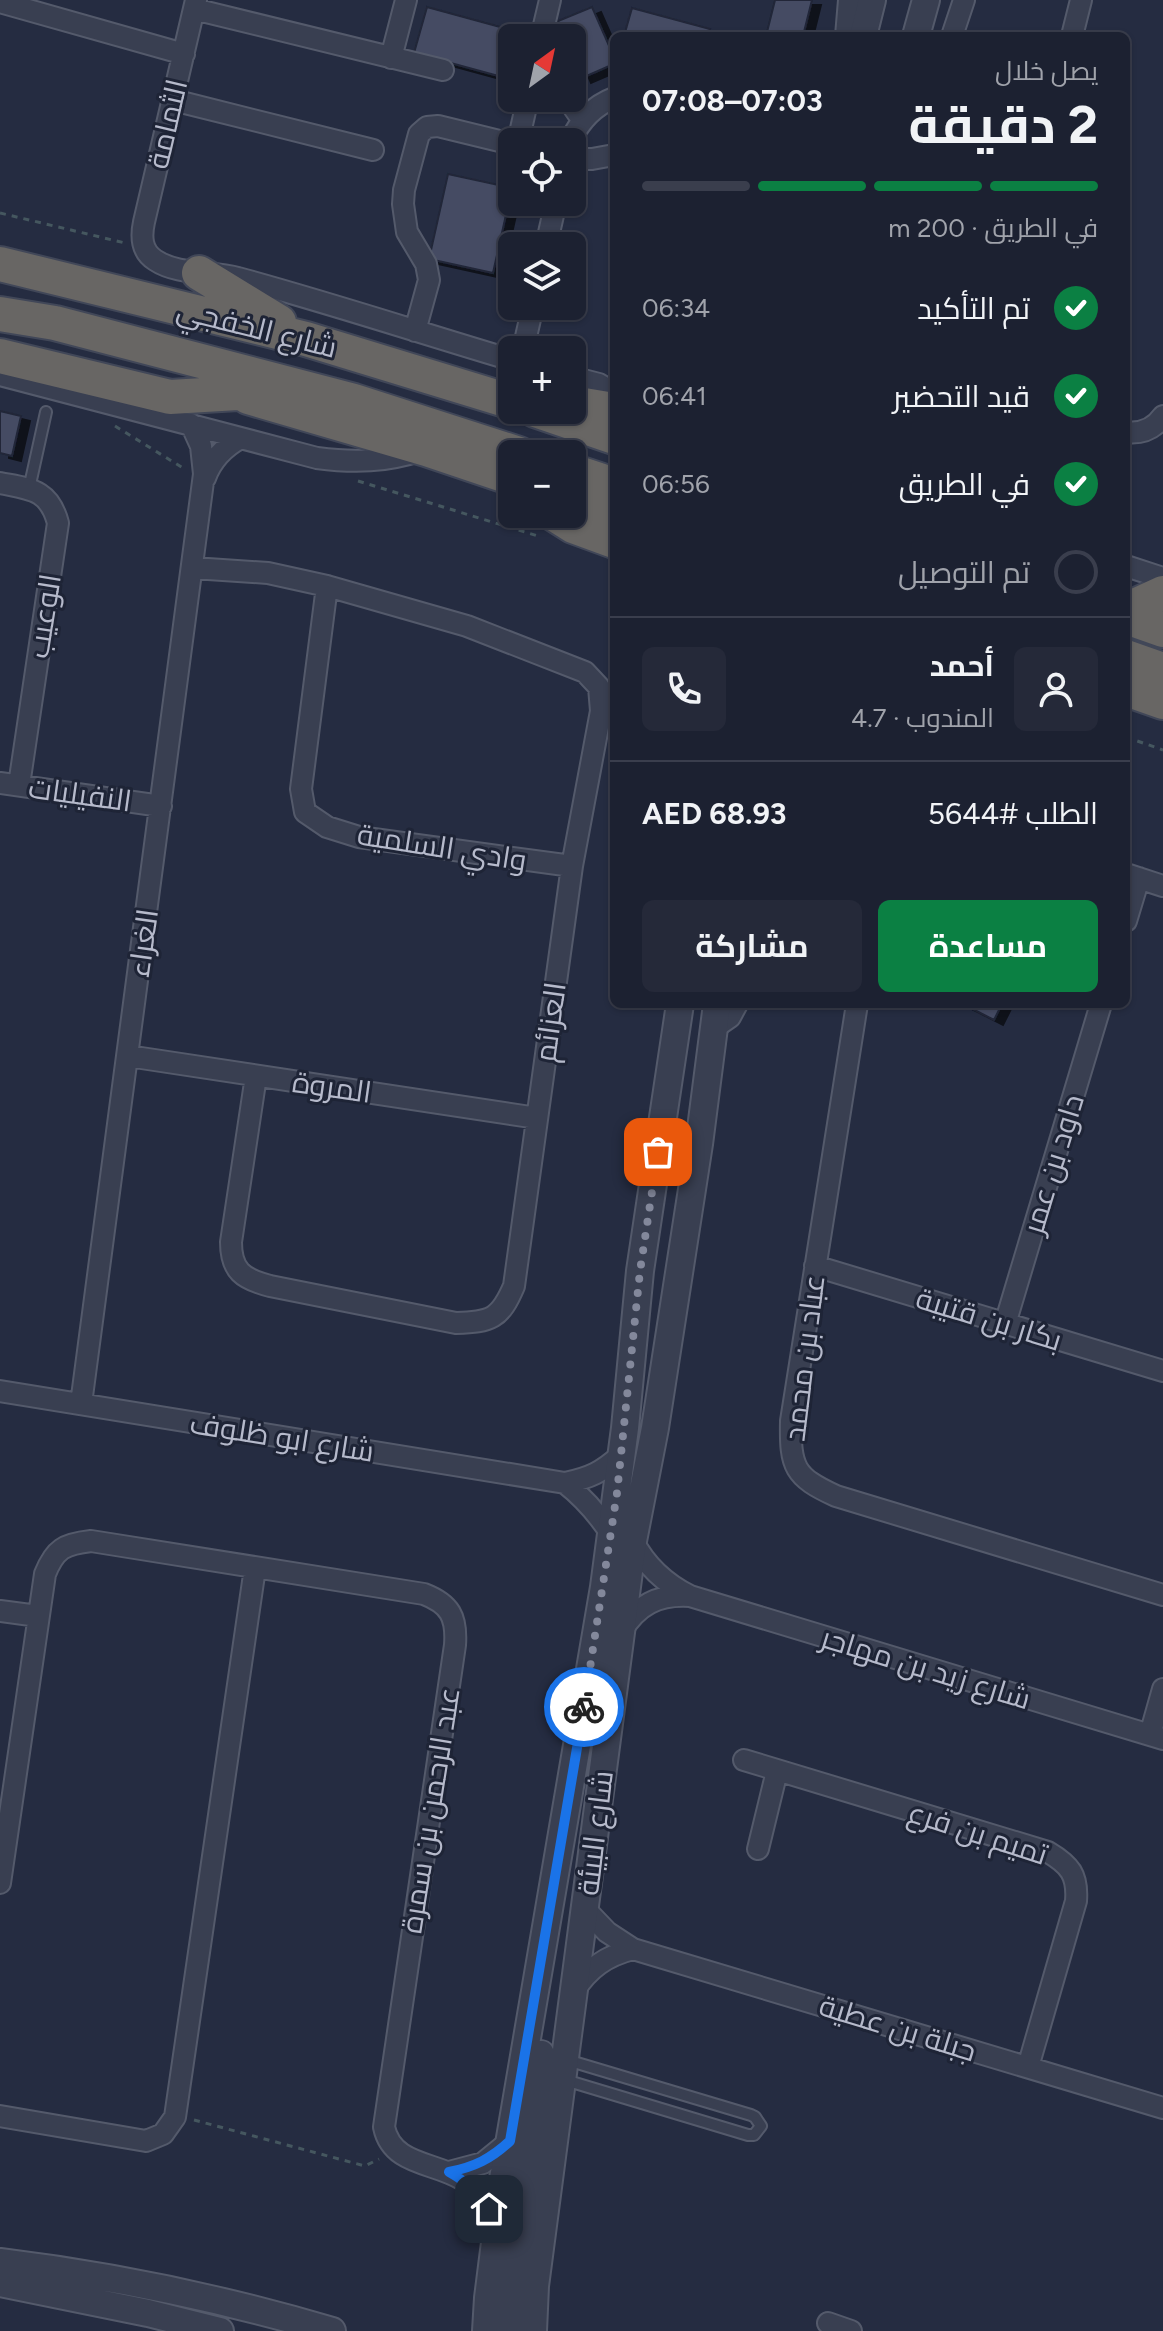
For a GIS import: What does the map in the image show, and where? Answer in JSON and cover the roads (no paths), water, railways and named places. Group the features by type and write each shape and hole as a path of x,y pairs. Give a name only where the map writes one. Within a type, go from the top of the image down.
{"highway":[{"path":"0,242 81,284"},
{"name":"شارع الخفجي","path":"0,264 306,339 498,396"},
{"path":"199,273 306,339"},
{"path":"0,316 498,473"},
{"path":"0,316 55,323 339,397 498,447"},
{"path":"0,356 170,397 238,393"},
{"path":"586,405 610,409"},
{"path":"576,424 610,436"},
{"path":"586,476 610,484"},
{"path":"586,503 610,512"},
{"path":"578,528 610,540"},
{"path":"1130,608 1163,593"},
{"path":"1130,618 1163,630"},
{"path":"1130,658 1163,670"},
{"path":"1130,690 1163,702"}],"street":[{"path":"391,58 406,0"},
{"path":"544,24 550,0"},
{"path":"846,32 849,0"},
{"path":"864,32 872,0"},
{"path":"917,32 926,0"},
{"path":"917,32 941,0"},
{"path":"953,32 964,0"},
{"path":"1073,32 1081,0"},
{"path":"0,2 184,54"},
{"path":"195,4 443,70"},
{"name":"الثمامة","path":"144,248 143,228 195,4"},
{"path":"173,100 373,150"},
{"path":"579,128 600,105 610,100"},
{"path":"577,112 583,121"},
{"path":"415,331 429,288 429,272 407,232 403,204 419,134 427,127 438,126 498,141"},
{"path":"586,159 610,156"},
{"name":"شارع الخفجي","path":"144,248 157,261 199,273 240,278 498,356"},
{"path":"0,375 317,458 372,462 400,458 426,449"},
{"path":"586,381 610,391"},
{"path":"1130,432 1146,431 1163,416"},
{"name":"الغراء","path":"81,1404 203,481 201,446 191,424"},
{"name":"الغراء","path":"203,481 214,460 241,438"},
{"path":"0,483 29,489"},
{"name":"الوعيب","path":"9,784 58,523 49,501 29,489"},
{"path":"1130,567 1163,578"},
{"name":"العزائم","path":"193,568 268,573 327,586 467,626 585,672 599,687 601,711 572,866 514,1286 505,1306 495,1317 475,1323 456,1323 270,1286 239,1273 231,1258 231,1242 256,1076"},
{"name":"وادي السلمية","path":"327,586 301,789 305,812 327,827 359,837 572,866"},
{"name":"النفيليات","path":"9,784 161,806"},
{"path":"1132,876 1163,886"},
{"name":"شارع البيئة","path":"536,2327 535,2286 621,1632 621,1455 640,1271 679,1008"},
{"path":"716,1016 730,1017 735,1008"},
{"name":"عباد بن محمد","path":"856,1008 791,1421 793,1459 799,1473 812,1486 836,1496 1163,1595"},
{"name":"داود بن عمر","path":"1005,1324 1100,1008"},
{"name":"شارع البيئة","path":"486,2331 496,2225 542,1956 622,1537 655,1428 716,1016"},
{"name":"المروة","path":"128,1056 537,1118"},
{"name":"بكار بن قتيبة","path":"815,1266 1163,1371"},
{"name":"شارع ابو ظلوف","path":"0,1391 565,1483 586,1479 605,1470 621,1455"},
{"path":"565,1483 622,1537"},
{"name":"شارع زيد بن مهاجر","path":"622,1537 650,1568 675,1589 690,1596 1156,1737"},
{"name":"عبد الرحمن بن سمرة","path":"0,1883 45,1574 52,1558 62,1548 91,1541 424,1594 438,1600 451,1612 456,1629 384,2116 386,2136 400,2153 416,2162 449,2172"},
{"path":"0,2116 146,2141 163,2134 175,2117 255,1568"},
{"name":"شارع زيد بن مهاجر","path":"621,1632 638,1610 649,1602 662,1597 690,1596"},
{"path":"0,1611 38,1616"},
{"path":"1156,1737 1163,1689"},
{"name":"تميم بن فرع","path":"744,1760 1048,1852 1062,1860 1073,1872 1077,1886 1076,1901 1028,2067"},
{"path":"758,1849 777,1771"},
{"name":"جبلة بن عطية","path":"585,1909 607,1932 633,1949 1163,2108"},
{"path":"574,1991 584,1975 598,1963 633,1949"},
{"path":"509,2331 547,1995 542,1956"},
{"path":"449,2172 483,2163 510,2141"},
{"path":"449,2172 479,2194 496,2225"},
{"path":"0,2262 107,2276 173,2289 332,2331"},
{"path":"0,2283 220,2331"},
{"path":"466,2331 488,2298"},
{"path":"828,2323 851,2331"}],"lane":[{"path":"29,489 46,412"},
{"path":"565,2070 751,2115 761,2126 754,2135 748,2135 565,2070"}]}
